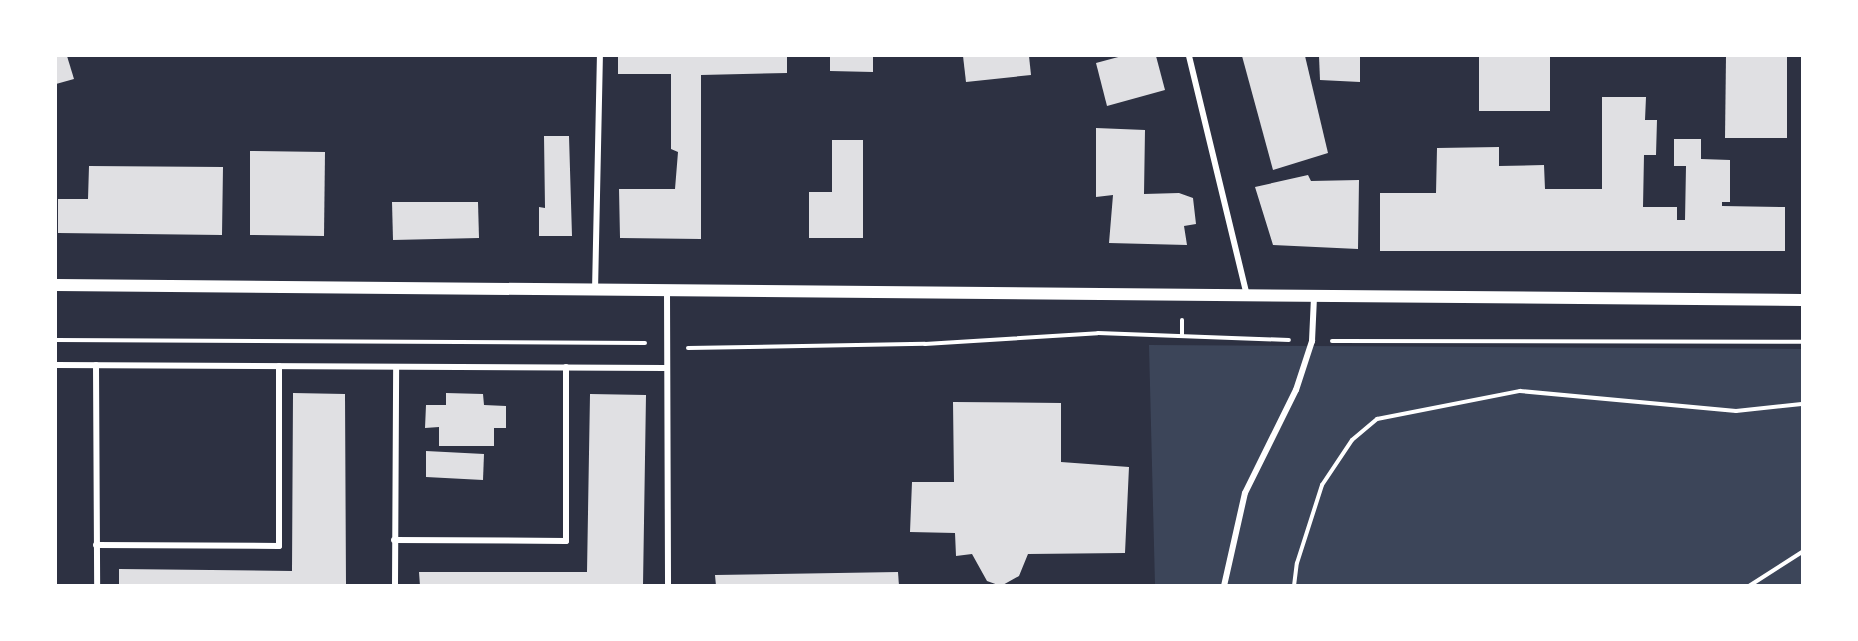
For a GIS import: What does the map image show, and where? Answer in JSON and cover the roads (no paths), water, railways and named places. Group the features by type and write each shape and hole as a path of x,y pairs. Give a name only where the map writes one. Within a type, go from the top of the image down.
{"main road":[{"path":"56,285 1803,300"}],"street":[{"path":"595,291 600,56"},
{"path":"1189,56 1247,295"},
{"path":"667,292 665,368 668,585"},
{"path":"1224,585 1245,493 1296,390 1312,341 1314,297"},
{"path":"56,365 665,368"},
{"path":"96,365 97,585"},
{"path":"96,545 279,546 279,366"},
{"path":"395,585 396,367"},
{"path":"394,540 566,541 566,367"}]}
